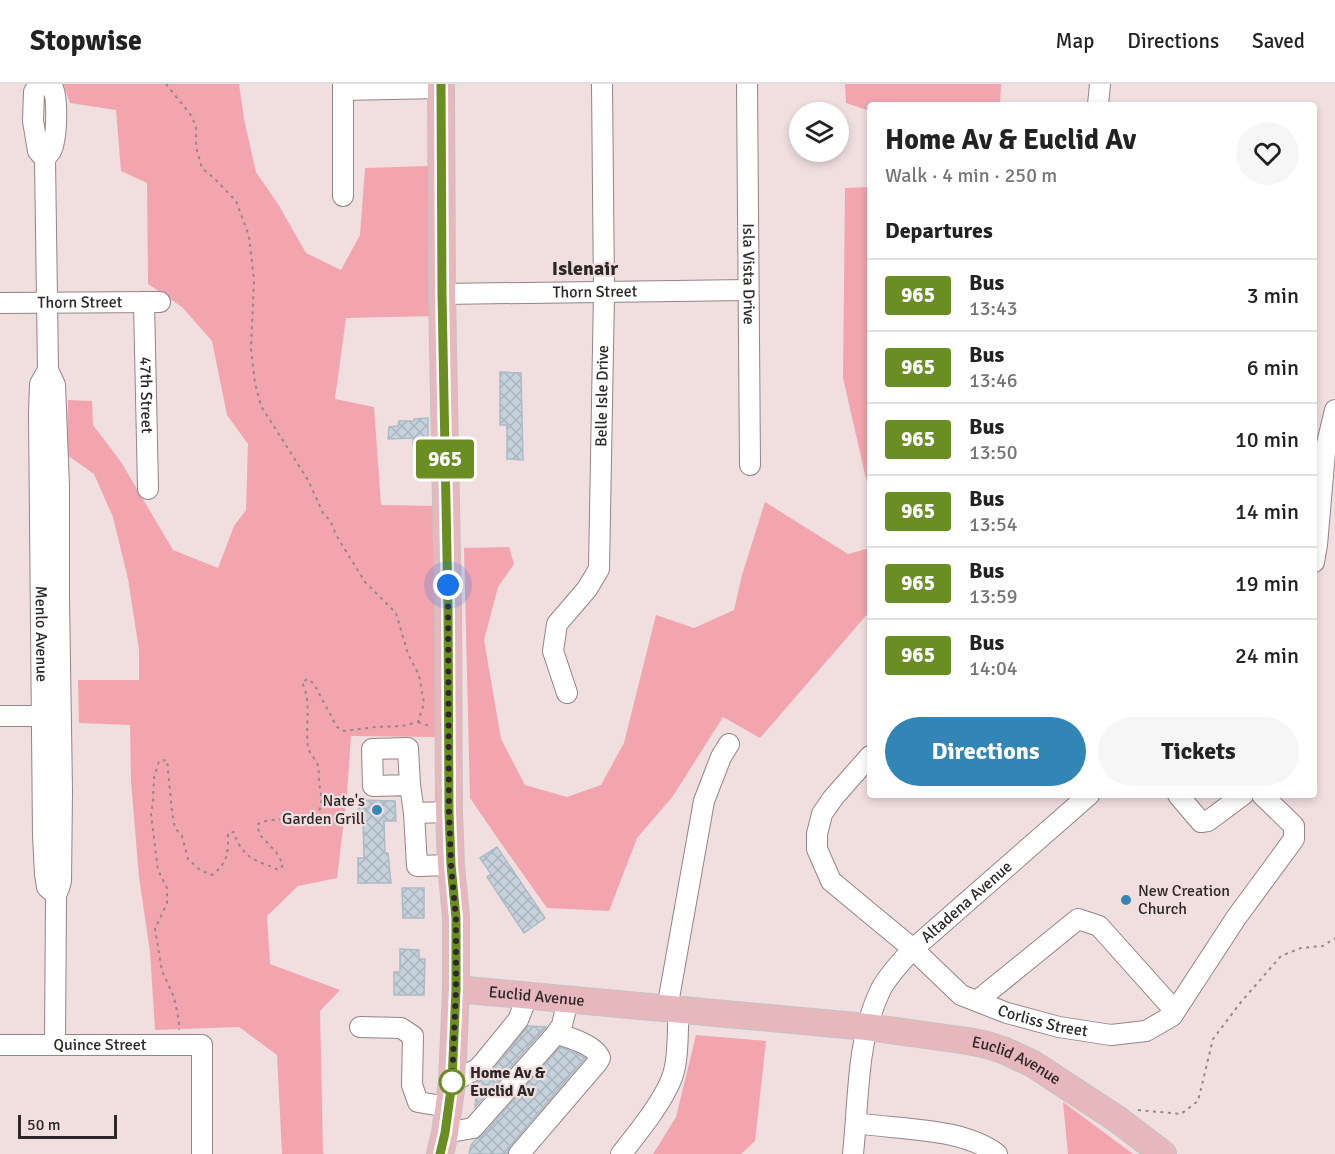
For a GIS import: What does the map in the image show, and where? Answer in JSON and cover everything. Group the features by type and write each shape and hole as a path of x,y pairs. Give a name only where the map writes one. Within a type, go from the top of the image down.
{"main road":[{"path":"441,86 449,812 456,918 456,989 450,1094 443,1144"},
{"name":"Euclid Avenue","path":"456,989 867,1027 968,1041 1003,1050 1033,1064 1117,1119 1163,1154"}],"street":[{"name":"Belle Isle Drive","path":"567,693 553,651 557,624 587,590 598,569 604,293 602,84"},
{"name":"Isla Vista Drive","path":"747,84 750,465"},
{"path":"1098,102 1100,84"},
{"path":"343,195 343,87 441,86"},
{"name":"Menlo Avenue","path":"45,159 48,370 55,385 59,487 62,791 61,881 56,895 55,1045"},
{"name":"Thorn Street","path":"442,294 748,290"},
{"name":"Thorn Street","path":"0,303 152,302"},
{"name":"47th Street","path":"148,489 152,302"},
{"name":"Menlo Avenue","path":"48,370 40,384 39,414 43,835 47,887 56,895"},
{"path":"1317,545 1325,452 1335,410"},
{"path":"0,716 42,716"},
{"path":"621,1154 666,1091 674,1071 673,1010 704,801 729,744"},
{"name":"Corliss Street","path":"867,759 822,814 816,834 816,849 831,881 913,949 961,995 1007,1013 1059,1027 1111,1035 1146,1031 1172,1016 1236,918 1294,840 1294,826 1265,798"},
{"path":"410,785 417,866 451,865"},
{"name":"Altadena Avenue","path":"853,1154 862,1053 867,1027 882,988 913,949 1086,798"},
{"path":"1180,798 1202,822 1208,821 1239,798"},
{"path":"414,813 449,812"},
{"path":"977,1001 1070,924 1078,920 1099,926 1175,1011"},
{"path":"360,1027 400,1028 413,1036 412,1085 418,1102 450,1094 477,1069 518,1020 528,996"},
{"path":"443,1144 473,1128 556,1034 562,1025 568,1000"},
{"path":"519,1154 600,1058 598,1053 578,1040 556,1034"},
{"name":"Quince Street","path":"0,1045 202,1045 202,1154"},
{"path":"856,1123 935,1131 968,1140 991,1149 997,1154"}],"path":[{"path":"166,84 190,114 196,126 196,147 201,168 236,201 249,236 254,280 251,350 255,383 261,406 308,480 323,513 331,522 336,535 365,582 396,613 408,654 419,675 424,703 418,722 402,726 344,731 337,727 314,684 308,679 302,682 306,689 308,706 308,750 319,770 322,792 321,809 316,818 267,820 257,825 260,835 276,852 283,864 281,869 277,870 250,858 237,843 234,832 228,833 228,857 220,869 212,875 200,870 188,859 182,836 175,828 167,760 159,761 154,778 151,814 158,870 167,888 167,903 155,929 162,971 174,997 179,1021 179,1045"},
{"path":"1117,1119 1130,1110 1181,1114 1198,1101 1213,1039 1241,1002 1281,956 1301,948 1323,946 1335,938"}],"shaded area":[{"path":"63,84 239,84 256,172 278,204 306,253 341,270 360,235 365,168 428,166 435,316 346,318 335,399 374,407 381,505 437,506 437,737 351,736 337,878 298,886 267,916 270,964 340,990 320,1011 323,1154 282,1154 277,1055 239,1027 155,1030 150,952 139,877 131,781 130,725 79,723 78,680 139,680 139,650 128,579 113,517 94,474 67,455 68,400 92,401 93,425 121,462 173,550 218,568 234,526 246,510 248,444 227,415 212,341 182,307 148,284 147,183 121,171 116,110 70,103"},
{"path":"845,84 1001,84 1000,102 867,102 867,110 846,102"},
{"path":"867,187 867,483 843,378 845,188"},
{"path":"765,502 848,554 867,549 867,614 760,738 723,717 673,796 637,838 609,911 547,908 470,798 464,548 509,547 514,564 498,587 484,640 501,739 525,785 567,797 601,785 624,743 656,615 694,628 734,610 742,575"},
{"path":"696,1035 766,1041 755,1141 741,1154 653,1154 676,1117"},
{"path":"1063,1102 1133,1154 1068,1154"}],"building":[{"path":"500,372 521,373 523,460 507,459 507,425 500,425"},
{"path":"428,418 428,445 413,444 413,438 388,439 389,427 398,426 399,421"},
{"path":"358,800 395,801 396,821 384,821 385,853 388,853 391,883 358,883 358,858 364,858 363,820 359,820"},
{"path":"497,847 545,918 524,933 487,877 491,874 480,858"},
{"path":"402,888 424,888 424,918 403,918"},
{"path":"400,949 419,950 419,959 425,959 424,995 394,995 394,972 400,972"},
{"path":"528,1026 546,1027 475,1107 478,1082 492,1071"},
{"path":"560,1047 585,1058 510,1146 507,1154 469,1154 475,1140 482,1136"}],"bus line":[{"name":"965","path":"440,1154 452,1082 456,989 456,918 449,812 450,729 442,294 441,84"}],"place":[{"name":"Nate's Garden Grill","path":"377,810"},
{"name":"New Creation Church","path":"1126,900"},
{"name":"Home Av & Euclid Av","path":"452,1082"}],"district":[{"name":"Islenair","path":"585,268"}],"route":[{"path":"448,585 449,812 456,918 452,1082"}]}
